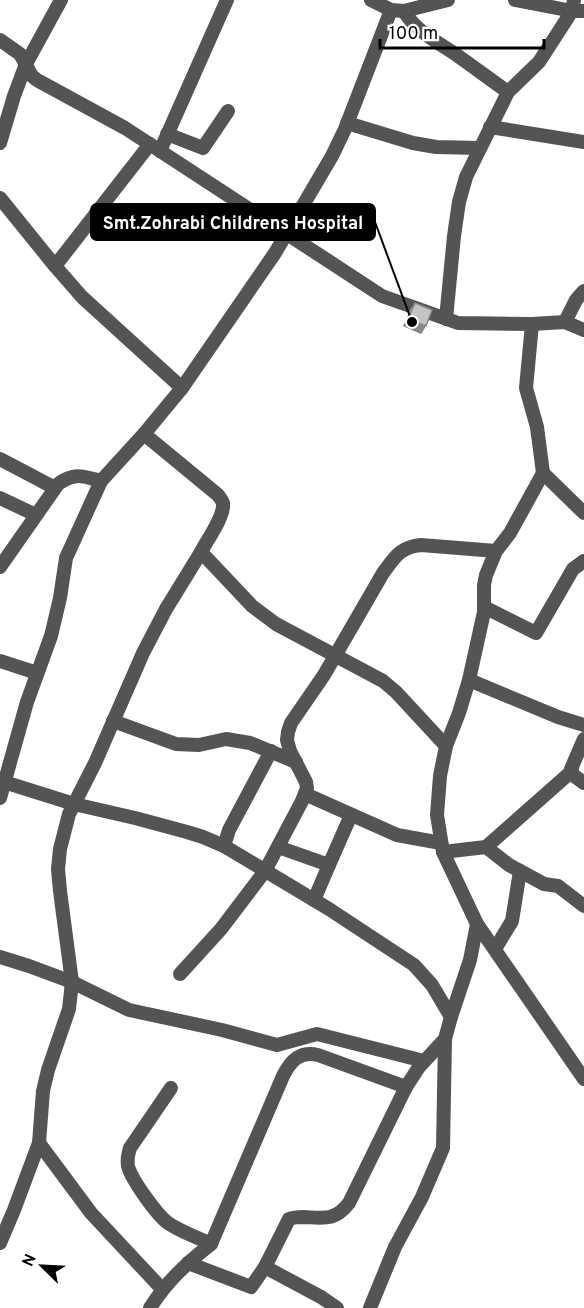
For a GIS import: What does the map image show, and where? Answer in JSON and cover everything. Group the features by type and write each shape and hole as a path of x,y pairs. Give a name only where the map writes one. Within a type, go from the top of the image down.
{"street":[{"path":"0,142 26,64 61,0"},
{"path":"55,266 167,134 227,0"},
{"path":"387,5 448,0"},
{"path":"446,318 454,236 459,202 466,177 508,92 539,62 577,7 515,0"},
{"path":"387,5 508,92"},
{"path":"0,798 27,702 53,626 66,558 101,481 182,388 275,254 332,156 347,123 387,5"},
{"path":"0,40 20,54 32,76 37,80 125,128 382,296 458,323 565,322 584,330"},
{"path":"0,92 14,96"},
{"path":"167,134 203,148 228,111"},
{"path":"347,123 414,143 436,147 480,148"},
{"path":"490,127 584,142"},
{"path":"0,198 82,297 182,388"},
{"path":"565,322 576,300 584,291"},
{"path":"532,324 526,388 537,427 543,473 510,533 496,551 486,575 484,606 469,681 446,746 440,776 437,815 442,847 477,924 584,1079"},
{"path":"0,1243 39,1143 43,1091 69,1009 72,982 58,869 60,849 69,814 95,763 143,654 166,609 221,515 223,506 218,495 144,434"},
{"path":"0,459 55,488"},
{"path":"543,473 584,513"},
{"path":"0,567 58,484 78,475 101,481"},
{"path":"0,498 36,515"},
{"path":"180,974 221,929 265,871 305,794 306,782 287,740 291,723 324,675 393,559 409,546 421,545 496,551"},
{"path":"201,552 252,606 276,624 383,681 446,746"},
{"path":"484,606 536,633 573,569 584,561"},
{"path":"0,661 37,673"},
{"path":"469,681 558,717 584,725"},
{"path":"113,721 176,744 199,745 226,739 250,743 296,762"},
{"path":"584,739 571,769 573,775 584,783"},
{"path":"224,846 229,830 271,751"},
{"path":"486,847 572,771"},
{"path":"4,782 74,804 187,832 224,846 314,900 414,965 432,985 451,1017"},
{"path":"305,794 397,835 442,847 486,847 520,871 544,884 558,886 584,906"},
{"path":"314,900 351,815"},
{"path":"278,846 329,865"},
{"path":"495,949 512,921 520,871"},
{"path":"370,1308 395,1247 422,1197 443,1148 445,1039 470,960 477,924"},
{"path":"0,957 72,982 129,1011 222,1030 277,1045 317,1034 424,1061"},
{"path":"188,1263 251,1287 265,1267 289,1219 296,1217 327,1218 337,1216 343,1211 406,1087 424,1061 445,1039"},
{"path":"150,1308 162,1289 210,1244 283,1076 292,1061 303,1054 318,1055 406,1087"},
{"path":"171,1088 136,1137 130,1148 128,1166 132,1176 158,1214 177,1228 210,1244"},
{"path":"39,1143 91,1213 162,1289"},
{"path":"265,1267 337,1308"}],"building":[{"path":"415,303 432,310 426,326 408,319"}],"place":[{"name":"Smt.Zohrabi Childrens Hospital","path":"412,322"}]}
